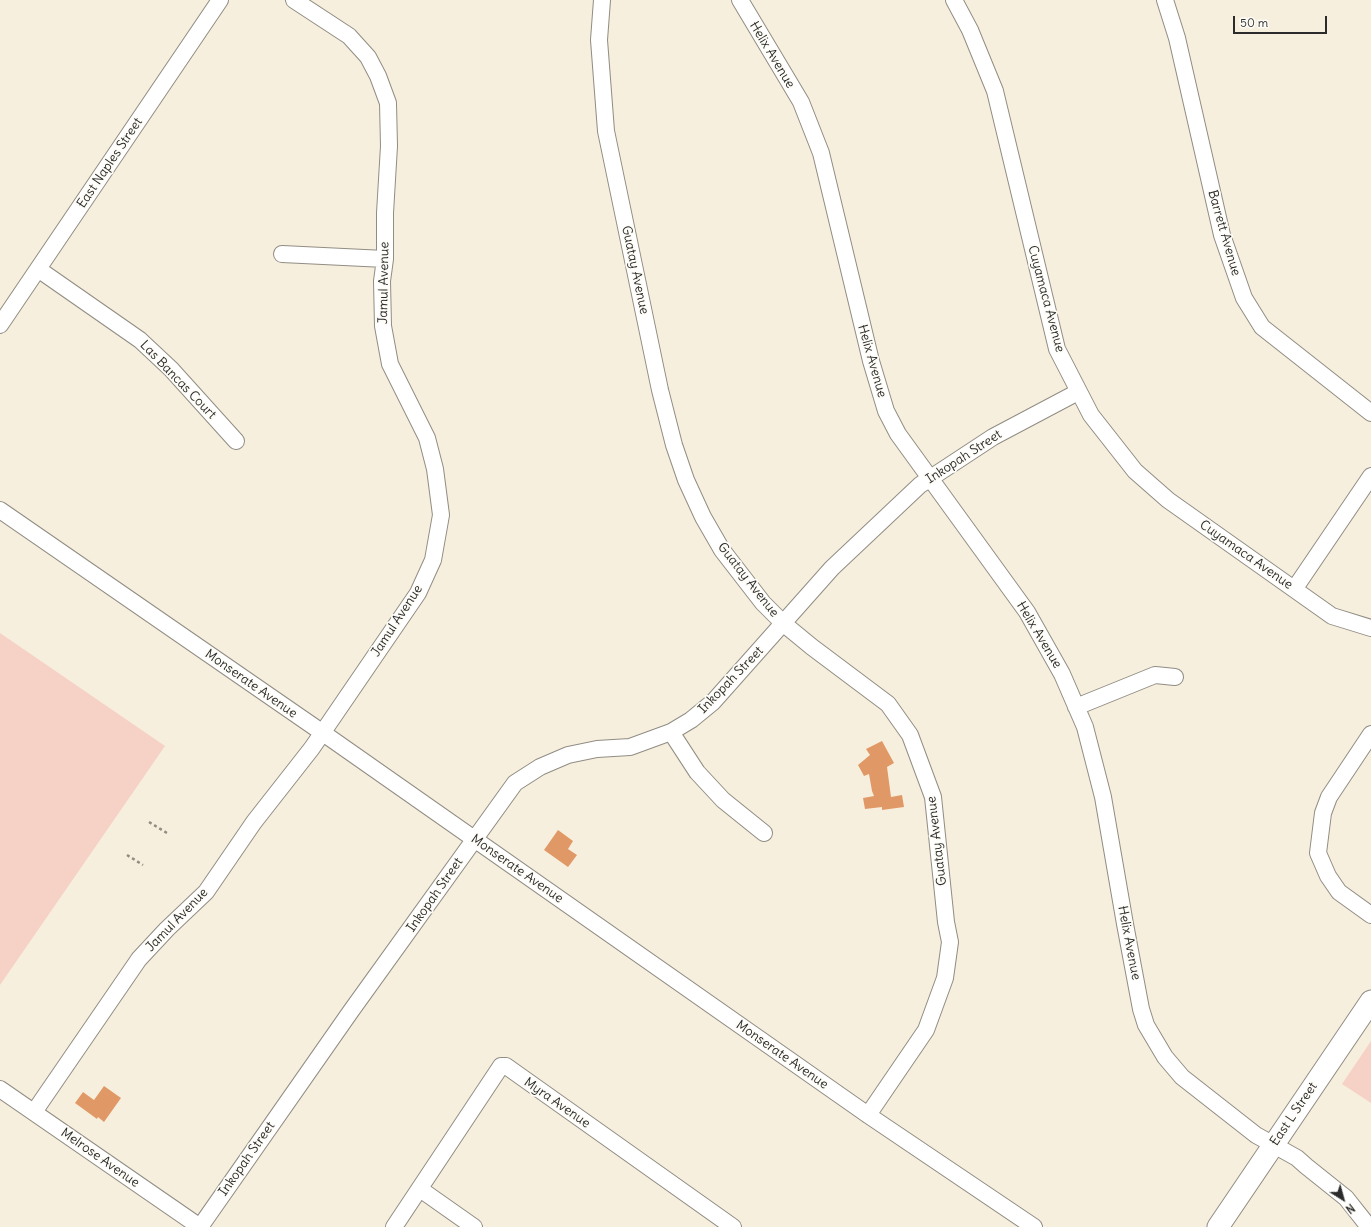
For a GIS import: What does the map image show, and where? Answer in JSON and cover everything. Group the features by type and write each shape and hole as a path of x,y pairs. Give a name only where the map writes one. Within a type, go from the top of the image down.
{"main road":[{"name":"East L Street","path":"1218,1227 1371,1001"}],"street":[{"name":"East Naples Street","path":"0,325 220,0"},
{"name":"Jamul Avenue","path":"34,1112 139,959 167,929 206,892 254,822 322,733 418,593 433,560 441,515 435,469 428,438 390,364 383,326 382,281 385,259 385,213 389,146 388,103 386,95 368,57 349,36 294,0"},
{"name":"Guatay Avenue","path":"602,0 599,40 606,131 660,390 674,445 686,480 703,517 722,550 763,603 784,624 812,647 888,704 910,735 933,797 946,922 950,942 945,978 926,1030 868,1115"},
{"name":"Helix Avenue","path":"740,0 801,102 821,153 871,361 886,411 898,434 1027,612 1062,674 1085,727 1103,797 1141,1009 1146,1025 1165,1057 1182,1077 1273,1146 1297,1158 1346,1198 1369,1227"},
{"name":"Cuyamaca Avenue","path":"954,0 970,30 994,91 1057,349 1078,392 1105,435 1135,471 1168,500 1295,588 1332,616 1371,628"},
{"name":"Barrett Avenue","path":"1165,0 1177,38 1222,235 1244,298 1262,327 1371,413"},
{"path":"282,254 385,259"},
{"name":"Las Bancas Court","path":"38,269 140,340 171,369 236,441"},
{"name":"Inkopah Street","path":"200,1227 515,783 540,767 582,752 630,747 671,732 691,720 713,702 784,624 832,568 930,477 992,437 1078,392"},
{"path":"1295,588 1371,476"},
{"name":"Monserate Avenue","path":"0,510 868,1115 1034,1227"},
{"path":"1076,707 1155,675 1175,676"},
{"path":"671,732 702,778 723,800 764,833"},
{"path":"1370,915 1339,892 1328,876 1318,852 1323,813 1329,797 1371,734"},
{"name":"Myra Avenue","path":"420,1189 496,1073 501,1066 506,1066 733,1227"},
{"name":"Melrose Avenue","path":"0,1088 200,1227"},
{"path":"394,1227 420,1189 474,1227"}],"path":[{"path":"149,822 167,834"},
{"path":"127,855 143,865"}],"shaded area":[{"path":"0,633 165,746 0,985"},
{"path":"1371,1041 1371,1103 1342,1084"}],"building":[{"path":"882,741 894,763 887,767 891,797 902,795 904,807 882,810 882,807 865,809 863,798 874,796 869,774 864,776 858,765 870,755 866,749"},
{"path":"558,830 573,841 568,849 577,855 568,867 544,850"},
{"path":"104,1086 121,1098 104,1122 98,1117 97,1119 75,1103 83,1092 94,1100"}]}
